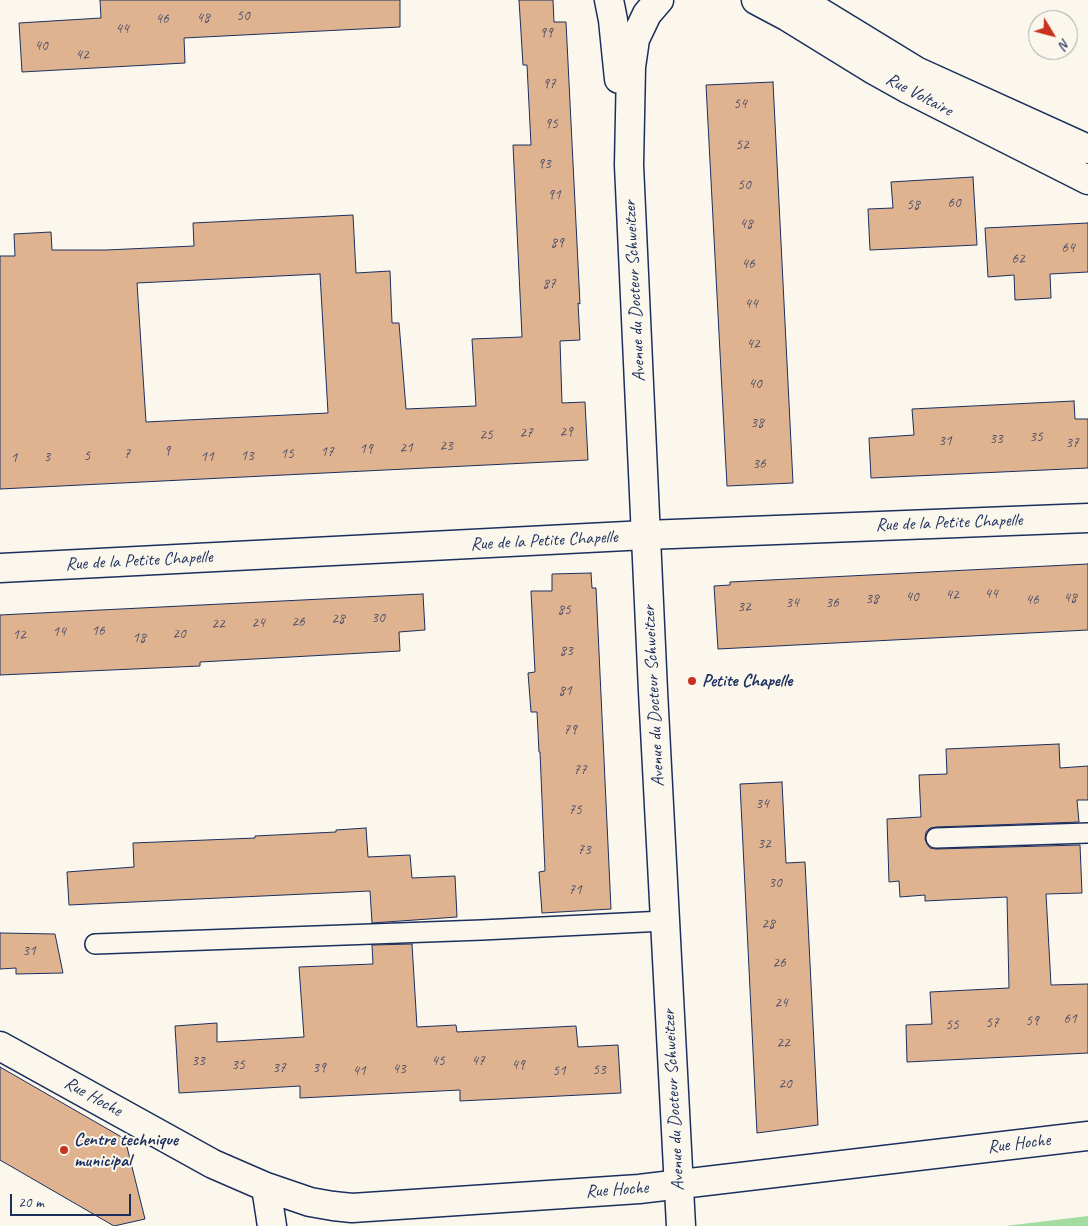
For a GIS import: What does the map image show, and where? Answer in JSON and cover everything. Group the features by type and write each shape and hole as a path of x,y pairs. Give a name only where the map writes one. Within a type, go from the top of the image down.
{"street":[{"name":"Avenue du Docteur Schweitzer","path":"609,0 613,20 629,165 664,921 678,1184 682,1226"},
{"name":"Avenue du Docteur Schweitzer","path":"629,165 631,67 635,39 641,25 659,0"},
{"name":"Rue Voltaire","path":"756,0 908,89 1088,180"},
{"name":"Rue Voltaire","path":"800,0 916,71 1088,149"},
{"name":"Rue de la Petite Chapelle","path":"0,568 646,535 1088,518"},
{"name":"Rue Hoche","path":"0,1046 213,1164 266,1188 310,1202 352,1208 639,1189 1088,1136"},
{"path":"266,1188 272,1226"}],"lane":[{"path":"936,838 1088,832"},
{"path":"95,944 482,930 664,921"}],"green space":[{"path":"1088,1216 1088,1226 1005,1226"}],"building":[{"path":"100,0 400,0 400,27 184,38 185,63 22,72 19,23 101,18"},
{"path":"519,0 553,0 554,22 566,22 580,304 578,303 580,340 560,341 562,403 585,402 588,460 0,489 0,256 15,256 14,234 51,232 52,250 106,250 194,246 193,223 353,215 356,273 390,271 392,323 399,323 406,409 476,406 472,339 522,337 513,145 531,145 527,65 523,65","holes":["320,274 328,413 146,422 137,283"]},
{"path":"773,82 793,483 727,486 706,85"},
{"path":"973,177 977,245 870,250 868,209 893,208 891,182"},
{"path":"1088,223 1088,272 1050,274 1051,298 1015,300 1014,275 988,277 985,228"},
{"path":"1074,401 1075,419 1088,419 1088,468 871,478 869,438 914,435 912,409"},
{"path":"1088,564 1088,630 718,649 714,586 730,585 730,582"},
{"path":"591,573 592,588 596,588 611,909 542,913 539,872 545,871 540,752 537,712 531,712 528,673 535,672 531,591 552,591 552,574"},
{"path":"423,594 425,630 399,632 400,651 200,662 200,666 0,675 0,615"},
{"path":"1059,744 1060,768 1088,766 1088,800 1077,800 1079,822 936,827 930,828 926,832 925,839 930,848 936,849 1080,845 1082,893 1046,894 1051,985 1088,984 1088,1053 907,1062 906,1025 932,1024 930,992 1009,988 1007,897 925,901 925,895 900,897 899,881 889,882 887,819 921,817 919,775 947,774 946,749"},
{"path":"782,782 786,863 805,862 818,1125 757,1133 740,784"},
{"path":"366,828 368,857 410,855 412,878 455,876 457,917 372,923 370,891 69,905 67,872 134,867 133,843 255,838 255,836 336,832 336,830"},
{"path":"0,933 55,934 63,973 16,974 16,968 0,969"},
{"path":"412,944 417,1027 456,1025 457,1032 576,1026 578,1047 618,1045 621,1093 460,1101 460,1090 300,1098 300,1086 179,1093 175,1026 217,1023 217,1042 304,1037 299,967 373,964 372,945"},
{"name":"Centre technique municipal","path":"0,1067 125,1139 145,1219 114,1226 0,1160"}],"place":[{"name":"Petite Chapelle","path":"692,681"},
{"name":"Centre technique municipal","path":"64,1150"}]}
